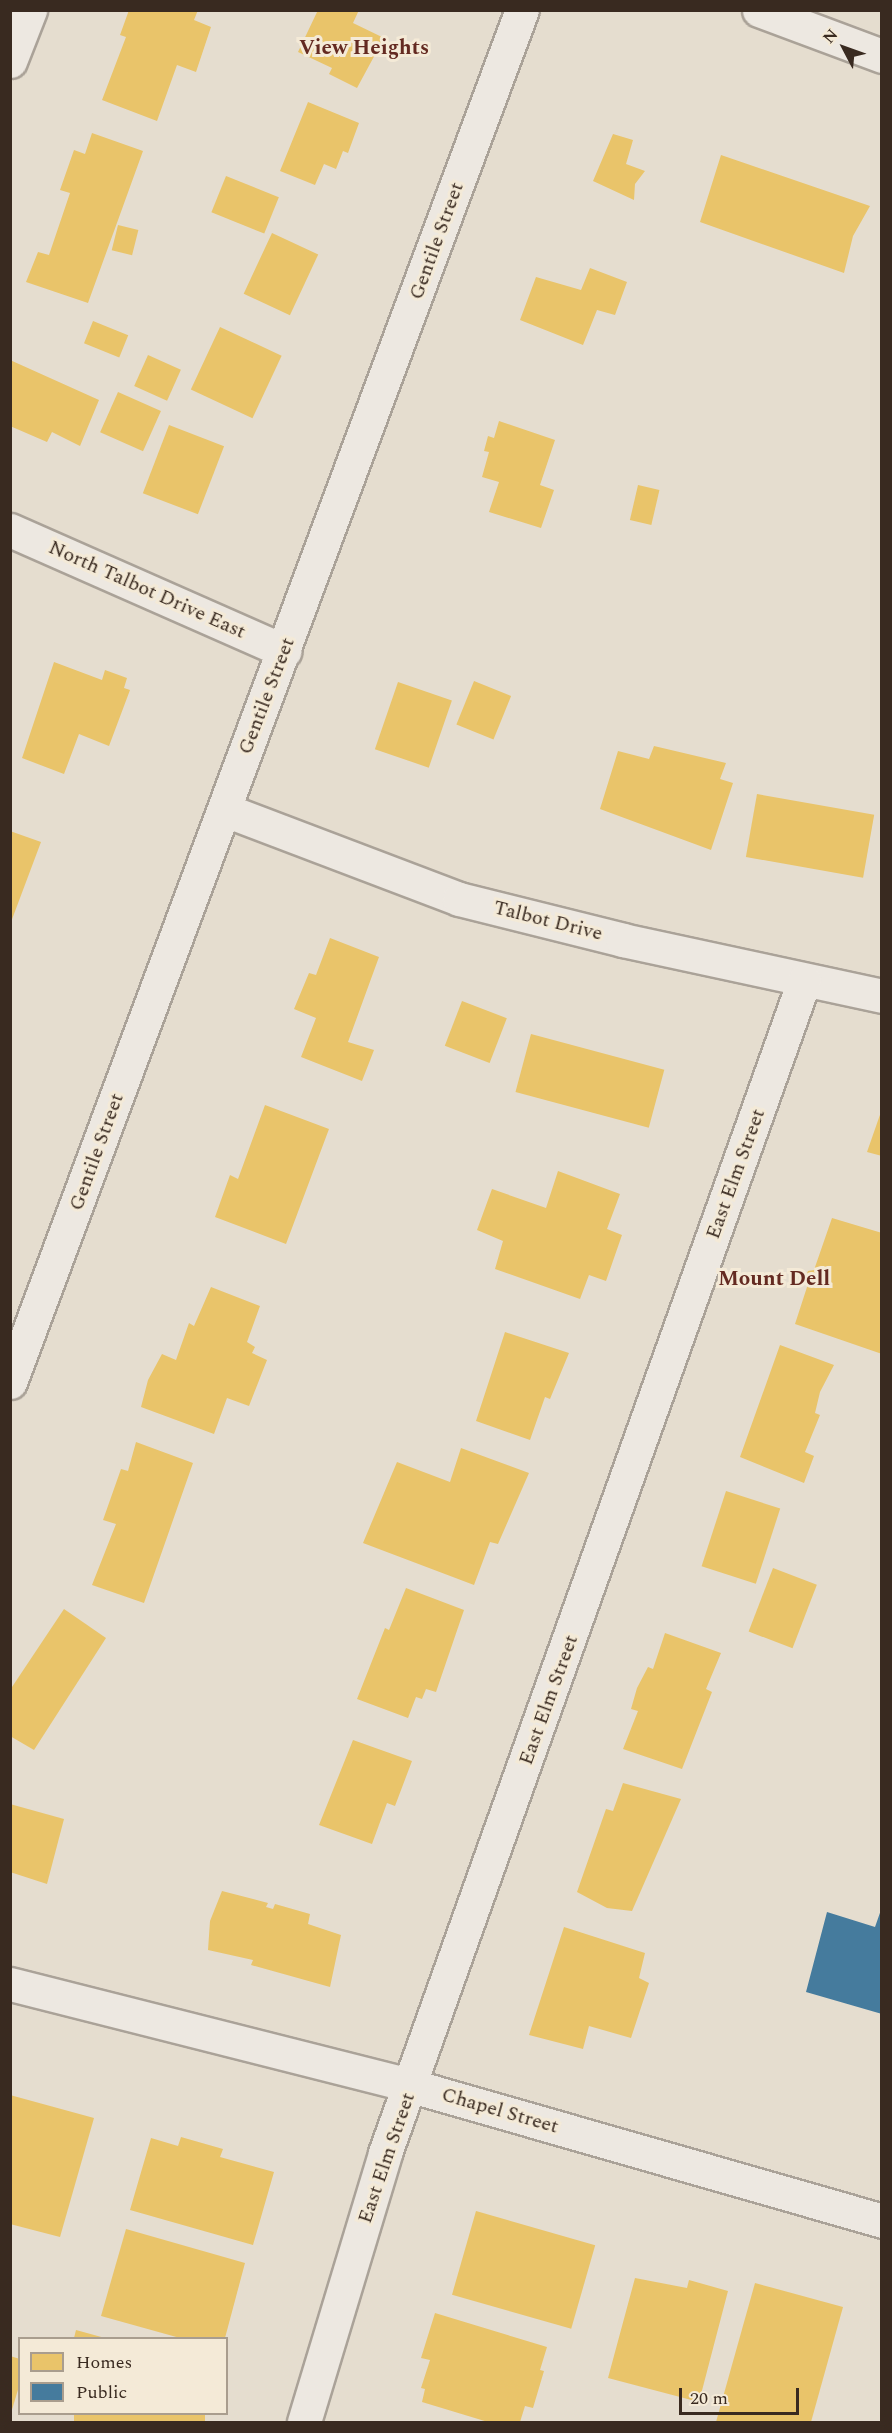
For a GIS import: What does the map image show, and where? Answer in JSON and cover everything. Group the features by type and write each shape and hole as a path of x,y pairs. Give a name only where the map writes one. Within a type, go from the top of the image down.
{"street":[{"path":"10,61 30,10"},
{"name":"Gentile Street","path":"10,1382 522,10"},
{"path":"759,10 882,56"},
{"name":"North Talbot Drive East","path":"10,530 284,651"},
{"name":"Talbot Drive","path":"225,810 459,899 804,981 882,996"},
{"name":"East Elm Street","path":"304,2422 385,2153 412,2086 804,981"},
{"name":"Chapel Street","path":"10,1984 412,2086 882,2221"}],"building: Homes":[{"path":"129,10 198,10 194,20 211,27 196,72 177,65 157,121 102,100 126,37 120,35"},
{"path":"318,10 359,10 353,23 384,38 357,88 329,74 332,68 298,52"},
{"path":"308,102 359,123 348,153 343,151 336,169 324,164 315,185 280,171"},
{"path":"92,133 143,151 88,303 26,282 38,252 49,255 70,193 60,190 74,150 85,154"},
{"path":"613,134 633,140 626,164 645,171 635,184 634,200 593,181"},
{"path":"721,155 870,206 853,236 844,273 700,222"},
{"path":"226,176 279,197 264,234 211,212"},
{"path":"118,225 138,230 132,255 112,250"},
{"path":"272,233 318,255 290,315 244,294"},
{"path":"590,268 627,282 615,315 597,310 583,345 520,320 536,277 581,290"},
{"path":"93,321 128,335 119,357 84,343"},
{"path":"220,327 282,356 252,418 191,390"},
{"path":"148,355 181,370 167,401 134,386"},
{"path":"10,360 99,400 80,446 52,432 47,442 10,426"},
{"path":"118,392 161,411 143,451 100,432"},
{"path":"499,421 555,440 540,485 554,490 541,528 489,512 499,482 482,477 489,452 484,451 488,436 494,438"},
{"path":"169,425 224,446 198,514 143,493"},
{"path":"638,485 659,490 651,525 630,520"},
{"path":"54,662 102,680 105,670 127,678 124,688 130,690 109,746 79,734 64,774 22,758"},
{"path":"474,681 511,696 493,740 456,725"},
{"path":"398,682 452,701 429,768 375,749"},
{"path":"654,746 726,763 720,779 733,783 711,850 600,809 618,751 649,759"},
{"path":"757,794 874,815 863,878 746,857"},
{"path":"10,831 41,842 11,922 10,922"},
{"path":"330,938 379,957 348,1042 374,1050 362,1081 301,1057 316,1018 294,1009 309,973 316,975"},
{"path":"462,1001 507,1018 490,1063 445,1046"},
{"path":"531,1034 664,1070 649,1128 515,1092"},
{"path":"265,1105 329,1129 286,1244 215,1217 230,1175 238,1179"},
{"path":"882,1109 882,1156 867,1152"},
{"path":"558,1171 620,1194 607,1229 622,1235 606,1281 589,1275 580,1299 495,1269 503,1241 477,1230 492,1189 546,1208"},
{"path":"832,1218 882,1233 882,1354 795,1324 808,1284 803,1283 808,1271 814,1270"},
{"path":"211,1287 260,1306 247,1342 255,1347 252,1353 267,1360 249,1406 227,1398 214,1434 141,1407 148,1380 162,1354 176,1360 189,1323 194,1326"},
{"path":"505,1332 569,1353 550,1399 545,1397 530,1440 476,1421"},
{"path":"780,1345 834,1365 820,1392 815,1413 820,1415 805,1452 814,1456 804,1483 740,1457"},
{"path":"136,1442 193,1463 144,1603 92,1585 116,1524 103,1520 121,1469 128,1471"},
{"path":"461,1448 529,1473 498,1544 490,1542 474,1585 363,1543 397,1462 450,1482"},
{"path":"726,1491 780,1509 756,1584 702,1566"},
{"path":"773,1568 817,1585 793,1648 749,1631"},
{"path":"406,1588 464,1610 436,1692 426,1689 422,1699 416,1697 408,1718 357,1699 385,1628 389,1630"},
{"path":"64,1609 106,1638 34,1750 10,1736 10,1690"},
{"path":"665,1633 721,1653 706,1689 712,1692 682,1769 623,1749 638,1711 631,1709 637,1688 648,1667 653,1669"},
{"path":"353,1740 412,1761 395,1806 387,1803 372,1844 319,1825"},
{"path":"623,1783 681,1799 632,1911 607,1908 577,1892 606,1809 613,1811"},
{"path":"10,1804 64,1819 47,1884 10,1872"},
{"path":"222,1891 268,1903 266,1907 273,1909 275,1904 310,1914 308,1924 341,1935 330,1987 251,1965 253,1960 208,1950 210,1921"},
{"path":"564,1927 645,1953 639,1978 649,1983 631,2038 589,2026 583,2049 529,2035"},
{"path":"10,2095 94,2118 60,2237 10,2224"},
{"path":"181,2137 223,2149 220,2157 274,2172 253,2245 130,2210 151,2138 178,2146"},
{"path":"476,2211 595,2245 571,2329 452,2295"},
{"path":"126,2229 245,2263 225,2337 176,2337 101,2316"},
{"path":"635,2278 687,2288 689,2280 728,2291 699,2402 608,2378"},
{"path":"755,2283 843,2307 811,2422 716,2422"},
{"path":"435,2313 547,2347 540,2370 544,2371 533,2408 525,2406 520,2422 488,2422 422,2402 425,2389 421,2388 430,2360 421,2358"},
{"path":"76,2330 101,2337 74,2337"},
{"path":"10,2356 18,2358 18,2390 11,2413"},
{"path":"74,2415 205,2415 205,2422 74,2422"}],"building: Public":[{"path":"882,1907 882,2014 806,1992 827,1912 875,1927"}],"district":[{"name":"View Heights","path":"364,48"},
{"name":"Mount Dell","path":"774,1279"}]}
